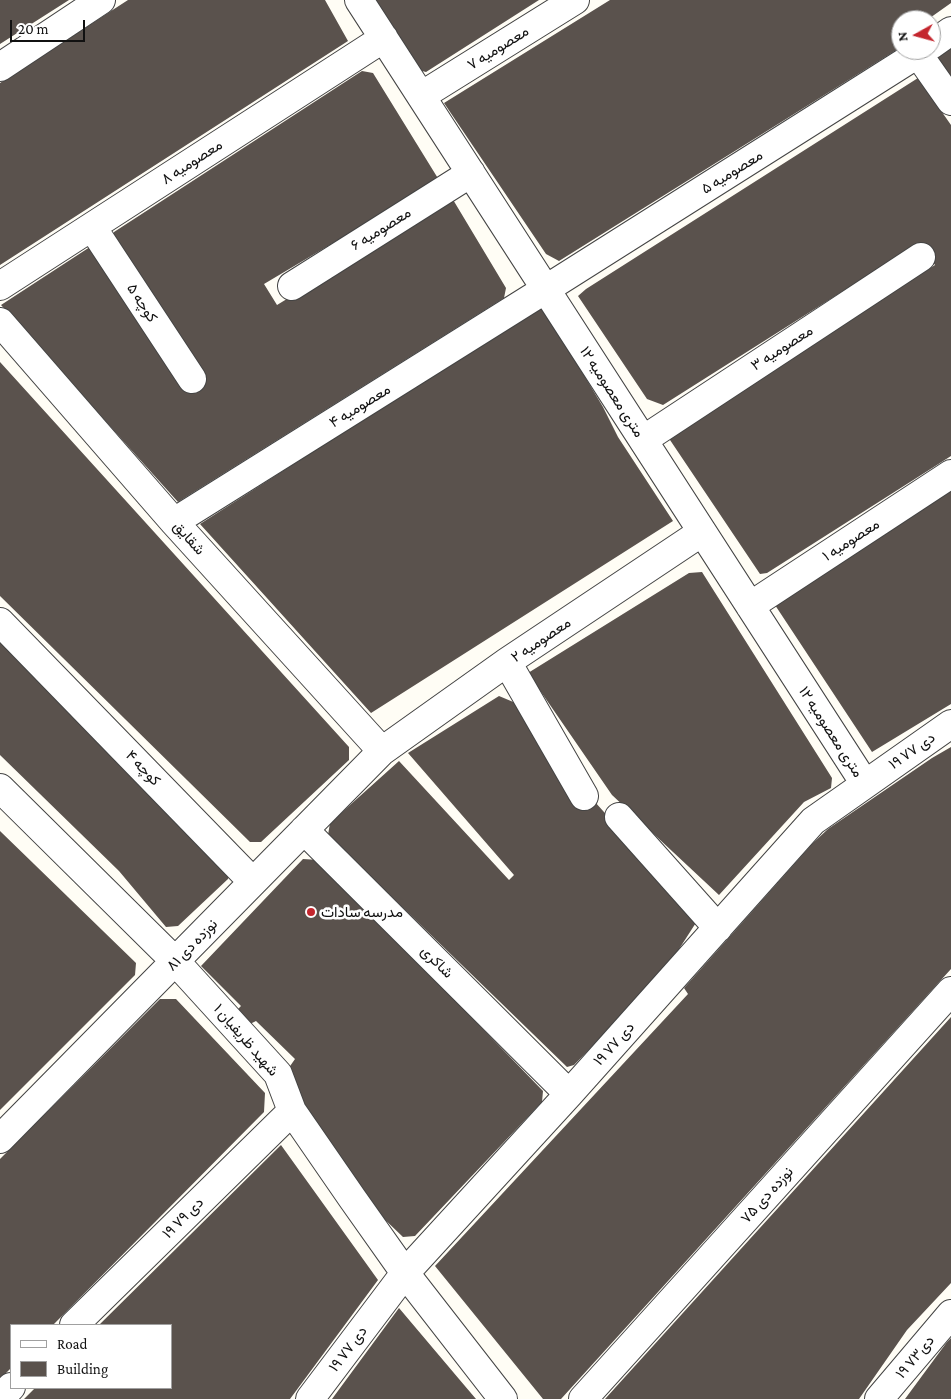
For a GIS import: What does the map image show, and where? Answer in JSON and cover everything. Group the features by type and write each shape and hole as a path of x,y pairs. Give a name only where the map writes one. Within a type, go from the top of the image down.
{"street":[{"path":"0,67 101,0"},
{"name":"۱۲ متری معصومیه","path":"359,0 864,784"},
{"name":"معصومیه ۷","path":"421,96 574,0"},
{"name":"معصومیه ۸","path":"0,286 384,38"},
{"name":"معصومیه ۵","path":"546,289 908,60"},
{"path":"929,60 951,100"},
{"name":"معصومیه ۶","path":"292,286 471,173"},
{"name":"کوچه ۵","path":"92,227 192,379"},
{"name":"معصومیه ۳","path":"642,440 921,257"},
{"name":"معصومیه ۴","path":"174,522 546,289"},
{"name":"شقایق","path":"0,322 174,522 382,751"},
{"name":"معصومیه ۱","path":"750,606 951,474"},
{"name":"معصومیه ۲","path":"382,751 507,662 702,532"},
{"name":"کوچه ۴","path":"0,622 254,882"},
{"path":"507,662 584,796"},
{"name":"۱۹ دی ۷۷","path":"310,1399 405,1273 570,1094 813,821 951,724"},
{"name":"نوزده دی ۸۱","path":"0,1138 176,962 382,751"},
{"name":"شهید ظریفیان ۱","path":"3,798 176,962 278,1074 292,1111 405,1273 503,1399"},
{"path":"619,817 718,928"},
{"name":"شاکری","path":"304,830 570,1094"},
{"name":"نوزده دی ۷۵","path":"583,1399 951,991"},
{"name":"۱۹ دی ۷۹","path":"75,1324 292,1111"},
{"name":"۱۹ دی۷۳","path":"879,1399 951,1314"},
{"path":"0,1398 10,1388"}],"building":[{"path":"0,0 69,0 0,44"},
{"path":"128,0 325,0 348,41 0,265 0,83"},
{"path":"372,0 539,0 426,72 414,69"},
{"path":"610,0 951,0 951,3 941,10 891,10 891,53 559,261 546,254 444,103"},
{"path":"951,46 951,83 934,60 941,60 941,53"},
{"path":"362,71 373,73 439,180 264,284 277,305 452,198 506,288 504,298 178,502 1,305 93,245 111,241 114,232"},
{"path":"918,78 951,125 951,456 767,573 760,574 668,437 935,265 919,243 663,405 647,399 578,296 586,289"},
{"path":"542,305 603,407 618,437 673,521 371,713 200,524"},
{"path":"0,362 349,747 349,760 261,842 250,842 0,596"},
{"path":"951,489 951,704 872,752 775,605"},
{"path":"702,572 832,778 831,788 804,802 719,895 612,795 528,673 689,573"},
{"path":"0,638 231,870 228,879 178,926 166,927 119,871 0,755"},
{"path":"499,696 518,704 595,802 699,918 663,974 574,1065 567,1067 328,835 330,823 399,761 509,880 514,875 408,753"},
{"path":"951,747 951,969 561,1399 543,1399 435,1266 688,994 684,988 812,844 828,829"},
{"path":"0,831 136,963 135,975 0,1110"},
{"path":"303,859 319,860 543,1091 542,1102 415,1236 403,1237 378,1213 298,1098 288,1069 295,1059 256,1021 250,1024 238,1009 241,1006 201,966"},
{"path":"160,999 176,999 265,1093 264,1112 54,1324 10,1324 10,1369 0,1379 0,1159"},
{"path":"951,1017 951,1283 907,1330 859,1399 605,1399"},
{"path":"281,1145 378,1280 290,1399 24,1399 34,1389 172,1389 172,1324 100,1324"},
{"path":"399,1308 459,1379 476,1399 332,1399"},
{"path":"951,1338 951,1399 905,1399 947,1342"}],"place":[{"name":"مدرسه سادات","path":"311,912"}]}
